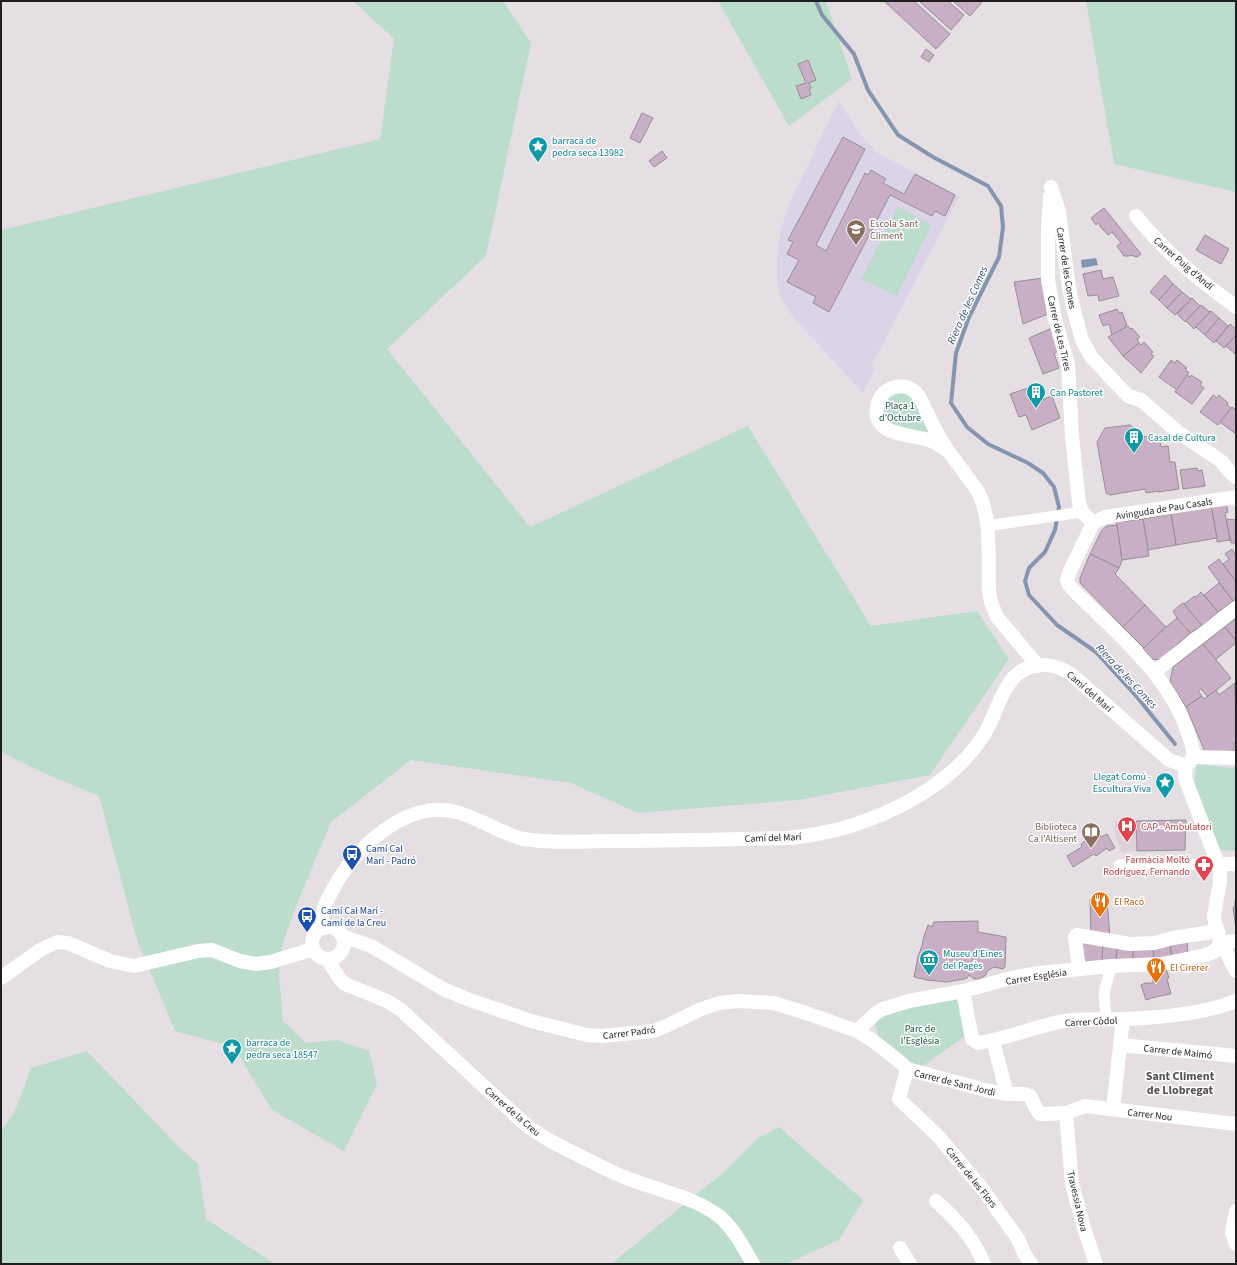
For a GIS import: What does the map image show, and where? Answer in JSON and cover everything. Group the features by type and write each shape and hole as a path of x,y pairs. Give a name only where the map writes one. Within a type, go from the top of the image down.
{"street":[{"name":"Carrer de les Comes","path":"1051,187 1060,219 1069,288 1082,340 1092,358 1128,396 1140,400 1178,432 1221,461 1233,475 1229,489 1219,499"},
{"name":"Carrer de Les Tires","path":"1051,187 1048,227 1048,280 1056,320 1068,364 1072,436 1079,503 1082,512"},
{"name":"Carrer Puig d'Andí","path":"1136,216 1153,237 1178,262 1236,307"},
{"path":"949,452 936,442 890,431 884,427 879,420 877,412 877,404 880,397 893,387 908,387 915,391 920,397 928,415 949,452 982,498 987,526 990,592 994,609 997,617 1038,666"},
{"name":"Avinguda de Pau Casals","path":"1093,523 1105,517 1236,497"},
{"path":"987,526 1082,512 1093,523 1070,571 1068,580 1069,585 1148,664 1172,699 1182,717 1193,749 1185,778 1220,871 1220,882 1214,915 1219,937 1236,972"},
{"path":"1154,672 1236,608"},
{"name":"Camí del Marí","path":"324,928 322,917 328,898 338,880 356,856 374,838 390,827 406,818 426,811 454,811 465,814 524,839 555,842 788,838 826,833 870,820 902,805 945,777 967,756 984,734 1010,682 1021,671 1038,666 1057,666 1071,674 1169,760 1189,762"},
{"path":"1189,762 1236,758"},
{"path":"1119,865 1236,864"},
{"path":"331,927 340,932 342,936 344,941 342,950 336,957 327,959 320,956 313,949 312,945 314,936 317,932 324,928 331,927"},
{"path":"1079,969 1075,937 1077,935 1130,944 1154,943 1173,938 1219,937 1236,941"},
{"name":"Carrer Padró","path":"342,936 371,946 445,990 532,1021 586,1035 601,1036 653,1031 719,1003 739,1001 774,1003 857,1031 884,1049 907,1069"},
{"name":"Carrer Església","path":"857,1031 876,1013 890,1006 1039,973 1112,966 1162,964 1206,955 1215,951 1219,937"},
{"path":"1,978 40,950 57,942 68,943 110,961 134,966 198,951 212,950 256,964 271,962 313,949"},
{"name":"Carrer de la Creu","path":"327,959 345,984 387,1001 401,1010 536,1133 549,1141 625,1177 708,1208 720,1217 730,1228 753,1264"},
{"path":"1106,1019 1104,993 1112,966"},
{"name":"Carrer Còdol","path":"963,991 972,1039 978,1043 993,1041 1019,1032 1063,1022 1087,1019 1123,1019 1178,1015 1211,1009 1236,1001"},
{"path":"1113,1109 1123,1019"},
{"path":"993,1041 1007,1094"},
{"name":"Carrer de Maimó","path":"1120,1045 1236,1056"},
{"name":"Carrer de Sant Jordi","path":"907,1069 989,1091 1007,1094 1024,1094 1030,1096 1040,1114 1066,1113"},
{"name":"Carrer de les Flors","path":"907,1069 899,1099 937,1135 974,1178 1006,1220 1018,1239 1027,1258"},
{"name":"Carrer Nou","path":"1066,1113 1085,1106 1236,1124"},
{"name":"Travessia Nova","path":"1066,1113 1072,1184 1096,1264"},
{"path":"936,1201 959,1223 979,1251 984,1264"},
{"path":"1236,1211 1232,1233 1236,1244"},
{"path":"900,1248 910,1264"}],"shaded area":[{"name":"Escola Sant Climent","path":"839,101 858,132 876,152 959,196 872,365 875,369 863,393 792,316 781,298 777,282 777,259 780,233 790,201"},
{"name":"CAP - Ambulatori","path":"1115,821 1136,821 1137,851 1121,852 1115,835"}],"green space":[{"path":"353,1 503,1 531,43 486,256 387,349 530,527 748,426 871,626 977,611 1009,659 930,775 798,800 638,813 571,783 411,760 331,822 296,906 283,942 279,974 283,1021 306,1043 337,1040 369,1051 377,1084 344,1151 272,1110 234,1047 175,1031 137,940 99,796 37,770 1,752 1,230 380,139 394,39"},
{"path":"718,1 826,1 852,79 789,126"},
{"path":"1086,1 1236,1 1236,192 1114,164"},
{"path":"898,207 931,225 897,296 861,279"},
{"name":"Plaça 1 d'Octubre","path":"905,392 915,399 931,438 886,424 882,406 893,393"},
{"path":"1197,764 1232,768 1236,767 1236,851 1217,850 1194,784"},
{"name":"Parc de l'Església","path":"954,998 960,1001 965,1036 924,1065 922,1068 916,1066 879,1037 875,1025 885,1014"},
{"path":"87,1051 178,1146 198,1164 206,1219 275,1264 1,1264 1,1131 15,1111 31,1068"},
{"path":"779,1127 863,1200 839,1240 786,1264 611,1264 724,1172 758,1138"}],"water":[{"path":"1096,258 1098,265 1082,268 1081,260"}],"building":[{"path":"884,1 914,1 950,34 936,49"},
{"path":"919,1 948,1 964,15 951,30"},
{"path":"953,1 983,1 970,16"},
{"path":"926,49 934,55 929,62 921,57"},
{"path":"808,60 816,80 809,83 811,95 801,99 796,86 806,83 798,64"},
{"path":"642,113 653,118 640,143 630,138"},
{"path":"843,137 865,149 816,245 826,251 865,173 868,175 871,170 886,179 883,183 904,194 915,174 955,195 945,216 935,211 932,216 890,195 829,312 813,303 816,297 787,282 799,260 787,254 793,242 788,240"},
{"path":"662,151 667,158 654,167 649,161"},
{"path":"1104,208 1141,254 1137,257 1130,255 1124,256 1117,246 1121,243 1112,232 1108,235 1098,223 1096,225 1091,218"},
{"path":"1205,235 1229,249 1221,264 1196,250"},
{"path":"1101,270 1103,279 1113,277 1119,296 1099,301 1098,295 1088,296 1083,274"},
{"path":"1165,275 1173,284 1159,300 1150,292"},
{"path":"1043,278 1048,314 1023,324 1014,282"},
{"path":"1173,284 1182,292 1167,308 1159,300"},
{"path":"1182,292 1191,299 1175,315 1167,308"},
{"path":"1192,298 1200,306 1185,322 1177,314"},
{"path":"1201,305 1210,312 1194,329 1186,321"},
{"path":"1117,309 1119,313 1122,312 1127,325 1125,328 1112,335 1109,324 1103,326 1099,315"},
{"path":"1211,311 1219,318 1205,335 1196,327"},
{"path":"1219,318 1228,326 1214,343 1205,335"},
{"path":"1230,324 1236,329 1236,335 1224,348 1216,341"},
{"path":"1128,326 1130,329 1132,328 1140,337 1137,339 1139,343 1123,356 1108,337"},
{"path":"1052,328 1061,350 1054,353 1059,368 1043,374 1029,338"},
{"path":"1236,335 1236,354 1235,354 1226,346"},
{"path":"1144,342 1153,352 1151,354 1154,356 1141,373 1123,356 1139,343 1141,345"},
{"path":"1171,360 1175,363 1177,360 1187,368 1185,369 1189,373 1177,390 1159,377"},
{"path":"1187,375 1190,377 1191,375 1202,382 1200,385 1204,388 1192,404 1175,392"},
{"name":"Can Pastoret","path":"1028,388 1033,403 1052,396 1060,418 1032,430 1026,415 1019,417 1010,394"},
{"path":"1213,395 1217,398 1219,395 1231,408 1218,425 1200,412"},
{"path":"1232,407 1235,409 1236,407 1236,434 1220,422"},
{"name":"Casal de Cultura","path":"1130,425 1143,435 1143,437 1153,436 1153,442 1160,441 1161,447 1168,446 1170,462 1175,462 1179,489 1146,493 1145,489 1110,495 1106,493 1097,442 1105,428"},
{"path":"1197,468 1198,471 1202,470 1205,486 1183,489 1180,470"},
{"path":"1226,503 1228,512 1225,513 1230,540 1217,542 1211,506"},
{"path":"1211,506 1217,538 1176,545 1171,514"},
{"path":"1171,514 1176,545 1148,550 1143,519"},
{"path":"1143,519 1149,556 1122,560 1116,522"},
{"path":"1226,519 1236,520 1236,543 1231,543"},
{"path":"1117,525 1122,560 1119,568 1090,554 1102,530 1107,526"},
{"path":"1232,549 1236,555 1236,582 1223,564 1229,559 1225,554"},
{"path":"1090,554 1119,568 1115,574 1145,605 1123,627 1080,583 1080,578"},
{"path":"1219,559 1236,582 1236,599 1233,601 1208,567"},
{"path":"1219,583 1233,601 1218,612 1204,595"},
{"path":"1201,592 1218,612 1202,626 1184,604 1195,596 1196,597"},
{"path":"1183,603 1202,626 1190,633 1173,611"},
{"path":"1145,605 1166,627 1144,648 1123,627"},
{"path":"1177,618 1190,633 1160,660 1152,659 1143,648"},
{"path":"1236,618 1236,641 1225,627"},
{"path":"1225,627 1236,643 1215,660 1203,644"},
{"path":"1203,644 1231,678 1208,697 1201,689 1198,691 1202,696 1186,707 1170,682 1173,667"},
{"path":"1235,683 1236,743 1234,743 1234,751 1206,754 1186,707 1202,696 1204,699 1216,690 1219,695"},
{"path":"1186,820 1185,850 1137,851 1136,821"},
{"name":"Biblioteca Ca l'Altisent","path":"1097,829 1101,837 1107,834 1115,848 1109,851 1107,848 1096,856 1094,854 1073,867 1067,856 1082,847 1081,844 1088,839 1086,835"},
{"name":"El Racó","path":"1090,899 1107,899 1110,938 1091,935"},
{"path":"1236,901 1236,928 1233,908"},
{"path":"978,921 978,932 1006,937 1005,967 1003,969 994,967 987,971 986,975 980,979 974,979 969,975 964,979 947,982 914,977 918,956 928,925 932,927 934,922"},
{"path":"1079,939 1103,942 1102,963 1083,964"},
{"path":"1187,939 1188,955 1172,960 1170,943"},
{"path":"1103,942 1117,944 1116,962 1102,963"},
{"path":"1170,943 1172,960 1154,961 1153,946"},
{"path":"1117,944 1133,945 1133,962 1116,962"},
{"path":"1133,945 1153,946 1154,961 1133,962"},
{"name":"El Cirerer","path":"1166,968 1171,994 1146,1000 1141,985 1145,983 1153,983 1152,970"}],"waterway":[{"name":"Riera de les Comes","path":"816,1 822,15 854,54 868,90 898,135 933,157 988,186 1001,206 1003,227 999,257 969,317 956,353 951,403 967,427 988,444 1028,463 1043,473 1054,487 1059,507 1055,530 1045,552 1029,568 1025,581 1029,595 1057,625 1096,652 1137,697 1175,744"}],"place":[{"name":"barraca de pedra seca 13982","path":"538,163"},
{"name":"Escola Sant Climent","path":"856,246"},
{"name":"Can Pastoret","path":"1036,409"},
{"name":"Casal de Cultura","path":"1134,454"},
{"name":"Llegat Comú - Escultura Viva","path":"1165,799"},
{"name":"CAP - Ambulatori","path":"1127,843"},
{"name":"Biblioteca Ca l'Altisent","path":"1091,849"},
{"name":"Camí Cal Marí - Padró","path":"352,871"},
{"name":"Farmàcia Moltó Rodríguez, Fernando","path":"1204,882"},
{"name":"El Racó","path":"1100,918"},
{"name":"Camí Cal Marí - Camí de la Creu","path":"307,933"},
{"name":"Museu d’Eines del Pagès","path":"929,976"},
{"name":"El Cirerer","path":"1156,984"},
{"name":"barraca de pedra seca 18547","path":"232,1065"}],"district":[{"name":"Sant Climent de Llobregat","path":"1180,1083"}]}
